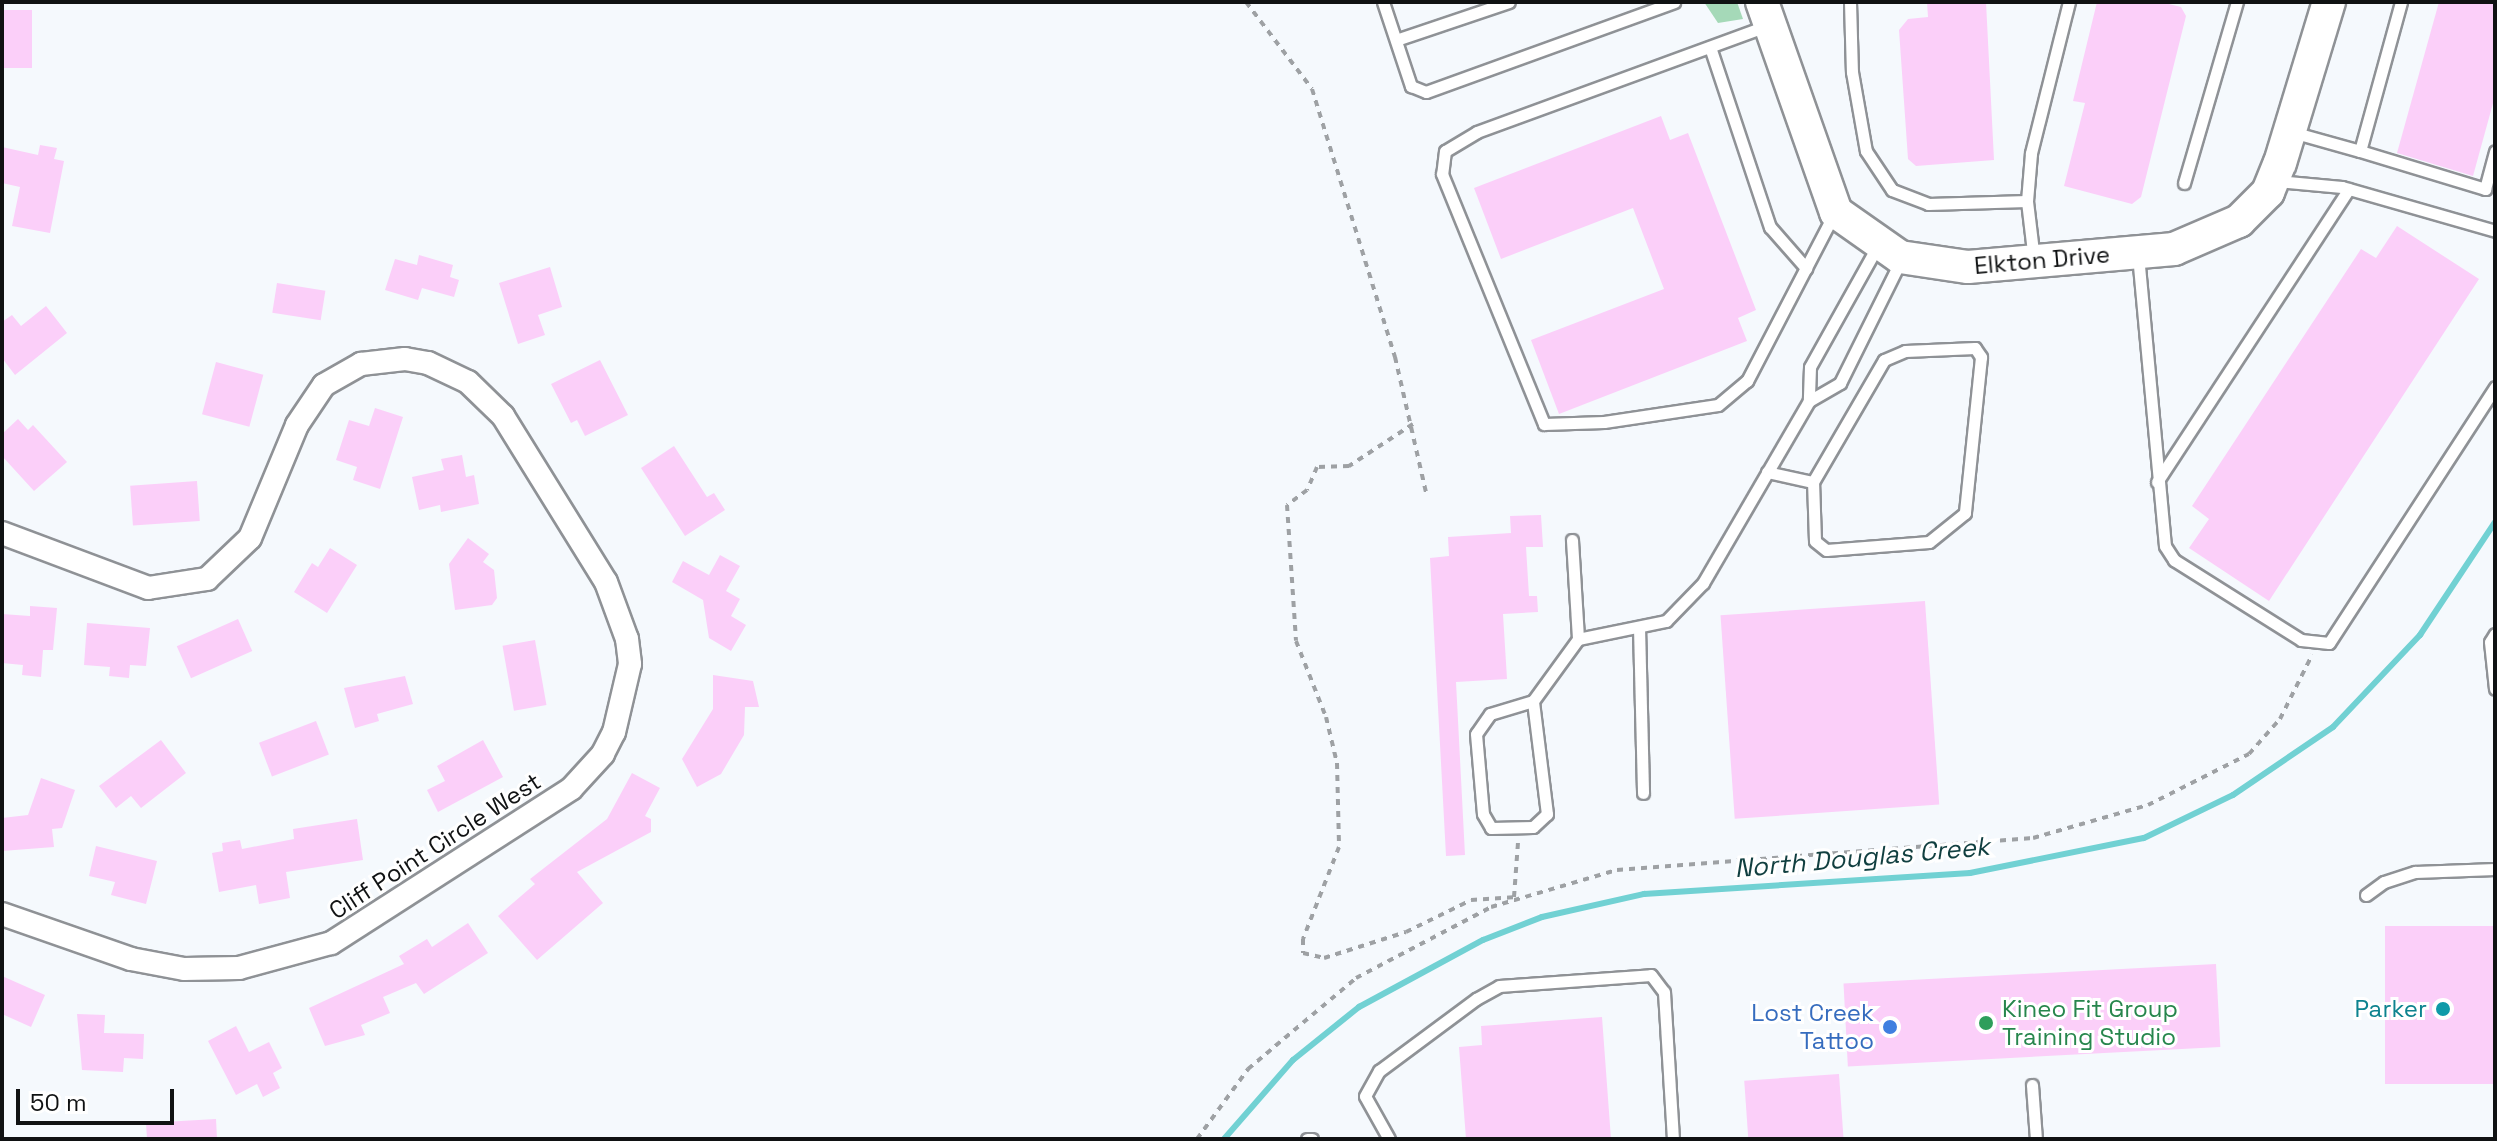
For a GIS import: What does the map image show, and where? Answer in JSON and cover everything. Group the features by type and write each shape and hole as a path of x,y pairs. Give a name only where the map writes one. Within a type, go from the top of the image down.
{"street":[{"name":"Elkton Drive","path":"1890,252 1968,267 2174,249 2221,232 2254,208 2272,181 2291,132 2329,2"},
{"path":"1766,14 1836,212 1890,252"},
{"name":"Cliff Point Circle West","path":"2,533 148,588 207,579 250,538 297,425 324,385 361,364 405,359 448,371 487,397 503,416 587,547 620,614 627,639 628,686 603,754 552,803 358,930 288,958 239,968 157,965 2,914"}],"lane":[{"path":"1383,2 1411,86 1426,92 1674,2"},
{"path":"1396,40 1509,2"},
{"path":"1850,2 1852,72 1866,151 1892,190 1928,204 2027,201"},
{"path":"2034,261 2027,201 2031,153 2069,2"},
{"path":"2184,183 2237,2"},
{"path":"2360,151 2401,2"},
{"path":"1766,14 1710,47 1477,132 1445,151 1442,174 1544,424 1604,422 1718,405 1747,381 1836,212"},
{"path":"1710,47 1770,227 1806,268"},
{"path":"2291,132 2490,190 2495,151"},
{"path":"2272,181 2349,189 2495,231"},
{"path":"2157,483 2349,189"},
{"path":"1578,639 1666,621 1703,583 1809,401 1810,367 1890,252"},
{"path":"1809,401 1840,383 1890,252"},
{"path":"2138,252 2165,546 2174,560 2301,640 2329,643 2495,387"},
{"path":"1975,348 1981,357 1965,513 1929,542 1826,550 1815,541 1813,482 1884,360 1905,351 1975,348"},
{"path":"1767,472 1813,482"},
{"path":"1533,701 1547,814 1533,827 1491,828 1483,814 1476,734 1490,714 1533,701 1578,639 1572,540"},
{"path":"1639,627 1643,793"},
{"path":"2495,634 2490,642 2495,689"},
{"path":"2366,895 2384,882 2415,872 2495,869"},
{"path":"1389,1139 1365,1096 1379,1071 1476,999 1499,986 1651,975 1664,992 1673,1139"},
{"path":"2032,1085 2036,1139"}],"path":[{"path":"1246,2 1312,89 1413,424 1426,492"},
{"path":"1413,424 1349,466 1317,467 1307,490 1287,505 1296,641 1326,717 1337,763 1339,847 1303,939 1303,953 1324,958 1406,932 1471,900 1514,899 1617,870 2033,838 2148,805 2249,754 2280,719 2319,642"},
{"path":"1514,899 1520,828"},
{"path":"1197,1139 1248,1069 1356,978 1514,899"}],"green space":[{"path":"1704,2 1737,2 1743,19 1718,23"}],"building":[{"path":"1927,2 1986,2 1994,160 1916,166 1908,159 1899,30 1908,19 1928,17"},
{"path":"2097,2 2161,2 2181,7 2186,16 2141,197 2132,204 2064,186 2085,103 2073,101"},
{"path":"2439,2 2495,2 2495,96 2473,176 2397,153"},
{"path":"3,10 32,10 32,68 3,68"},
{"path":"1661,116 1670,140 1688,133 1756,310 1738,318 1747,341 1559,414 1531,340 1664,289 1633,208 1501,259 1474,188"},
{"path":"40,145 57,148 54,159 64,161 50,233 12,226 20,187 2,183 2,147 38,155"},
{"path":"2397,226 2479,279 2269,601 2189,548 2209,519 2192,506 2361,249 2376,258"},
{"path":"419,255 453,265 450,277 459,280 454,297 422,288 418,300 385,290 395,259 417,265"},
{"path":"550,267 562,307 538,315 545,335 518,344 499,283"},
{"path":"277,283 325,291 321,320 272,313"},
{"path":"46,306 67,333 15,375 2,358 2,322 12,315 21,326"},
{"path":"600,360 628,415 585,436 577,420 571,423 551,384"},
{"path":"216,362 263,375 249,427 202,414"},
{"path":"375,408 403,417 380,489 353,480 357,467 336,460 349,420 369,426"},
{"path":"18,419 28,430 33,425 67,462 34,491 2,456 2,434"},
{"path":"674,446 707,497 714,493 725,510 685,536 641,468"},
{"path":"462,455 466,477 474,475 479,504 441,512 440,505 419,510 412,477 444,470 441,459"},
{"path":"197,481 200,521 133,526 130,486"},
{"path":"1541,515 1543,547 1526,547 1529,596 1537,596 1538,612 1503,614 1507,679 1456,682 1465,855 1446,856 1430,558 1449,556 1448,537 1511,533 1510,516"},
{"path":"468,538 489,554 483,562 494,570 497,598 492,605 455,610 449,564"},
{"path":"330,548 357,565 327,613 294,592 312,563 318,567"},
{"path":"720,555 740,566 726,591 740,599 731,616 746,625 731,651 709,638 703,600 672,582 683,561 709,575"},
{"path":"1925,601 1939,805 1735,819 1720,615"},
{"path":"30,606 57,608 53,650 43,650 41,677 22,675 23,665 2,663 2,614 30,616"},
{"path":"238,619 252,651 191,678 177,646"},
{"path":"87,623 150,628 146,666 130,665 129,678 109,676 110,667 84,665"},
{"path":"535,640 546,705 514,711 503,646"},
{"path":"713,675 753,681 759,707 745,707 744,735 721,774 697,787 682,759 713,709"},
{"path":"405,676 413,704 377,714 379,721 355,728 344,688"},
{"path":"316,721 329,755 272,776 259,743"},
{"path":"161,740 186,773 141,808 131,796 116,808 99,786"},
{"path":"483,740 503,777 438,812 427,790 445,781 437,766"},
{"path":"632,773 660,788 645,816 651,819 651,832 577,872 603,903 537,960 498,916 535,884 530,879 607,819"},
{"path":"41,778 75,790 62,828 52,829 54,847 2,851 2,818 28,815"},
{"path":"357,819 363,860 286,872 290,898 259,904 256,885 219,892 212,853 223,851 222,843 240,840 242,849 294,839 293,829"},
{"path":"96,846 157,861 146,904 111,895 115,882 89,876"},
{"path":"468,923 488,953 424,994 416,983 383,997 390,1013 361,1025 365,1035 325,1046 309,1008 404,964 399,956 427,939 432,947"},
{"name":"Parker","path":"2385,926 2495,926 2495,1084 2385,1084"},
{"path":"2216,964 2220,1047 1848,1066 1844,984"},
{"path":"2,976 45,995 31,1027 2,1014"},
{"path":"77,1014 105,1015 104,1033 144,1034 143,1059 124,1058 123,1072 82,1070"},
{"path":"1602,1017 1611,1139 1466,1139 1459,1047 1482,1045 1481,1026"},
{"path":"236,1026 249,1052 269,1042 282,1068 273,1073 280,1088 263,1097 257,1084 236,1095 208,1041"},
{"path":"1839,1074 1844,1139 1748,1139 1744,1081"},
{"path":"216,1119 217,1139 147,1139 146,1123"}],"waterway":[{"name":"North Douglas Creek","path":"1224,1139 1293,1060 1359,1007 1483,940 1542,917 1644,894 1970,873 2144,838 2233,795 2333,727 2420,635 2495,522"}],"place":[{"name":"Parker","path":"2443,1009"},
{"name":"Kineo Fit Group Training Studio","path":"1986,1023"},
{"name":"Lost Creek Tattoo","path":"1890,1027"}]}
